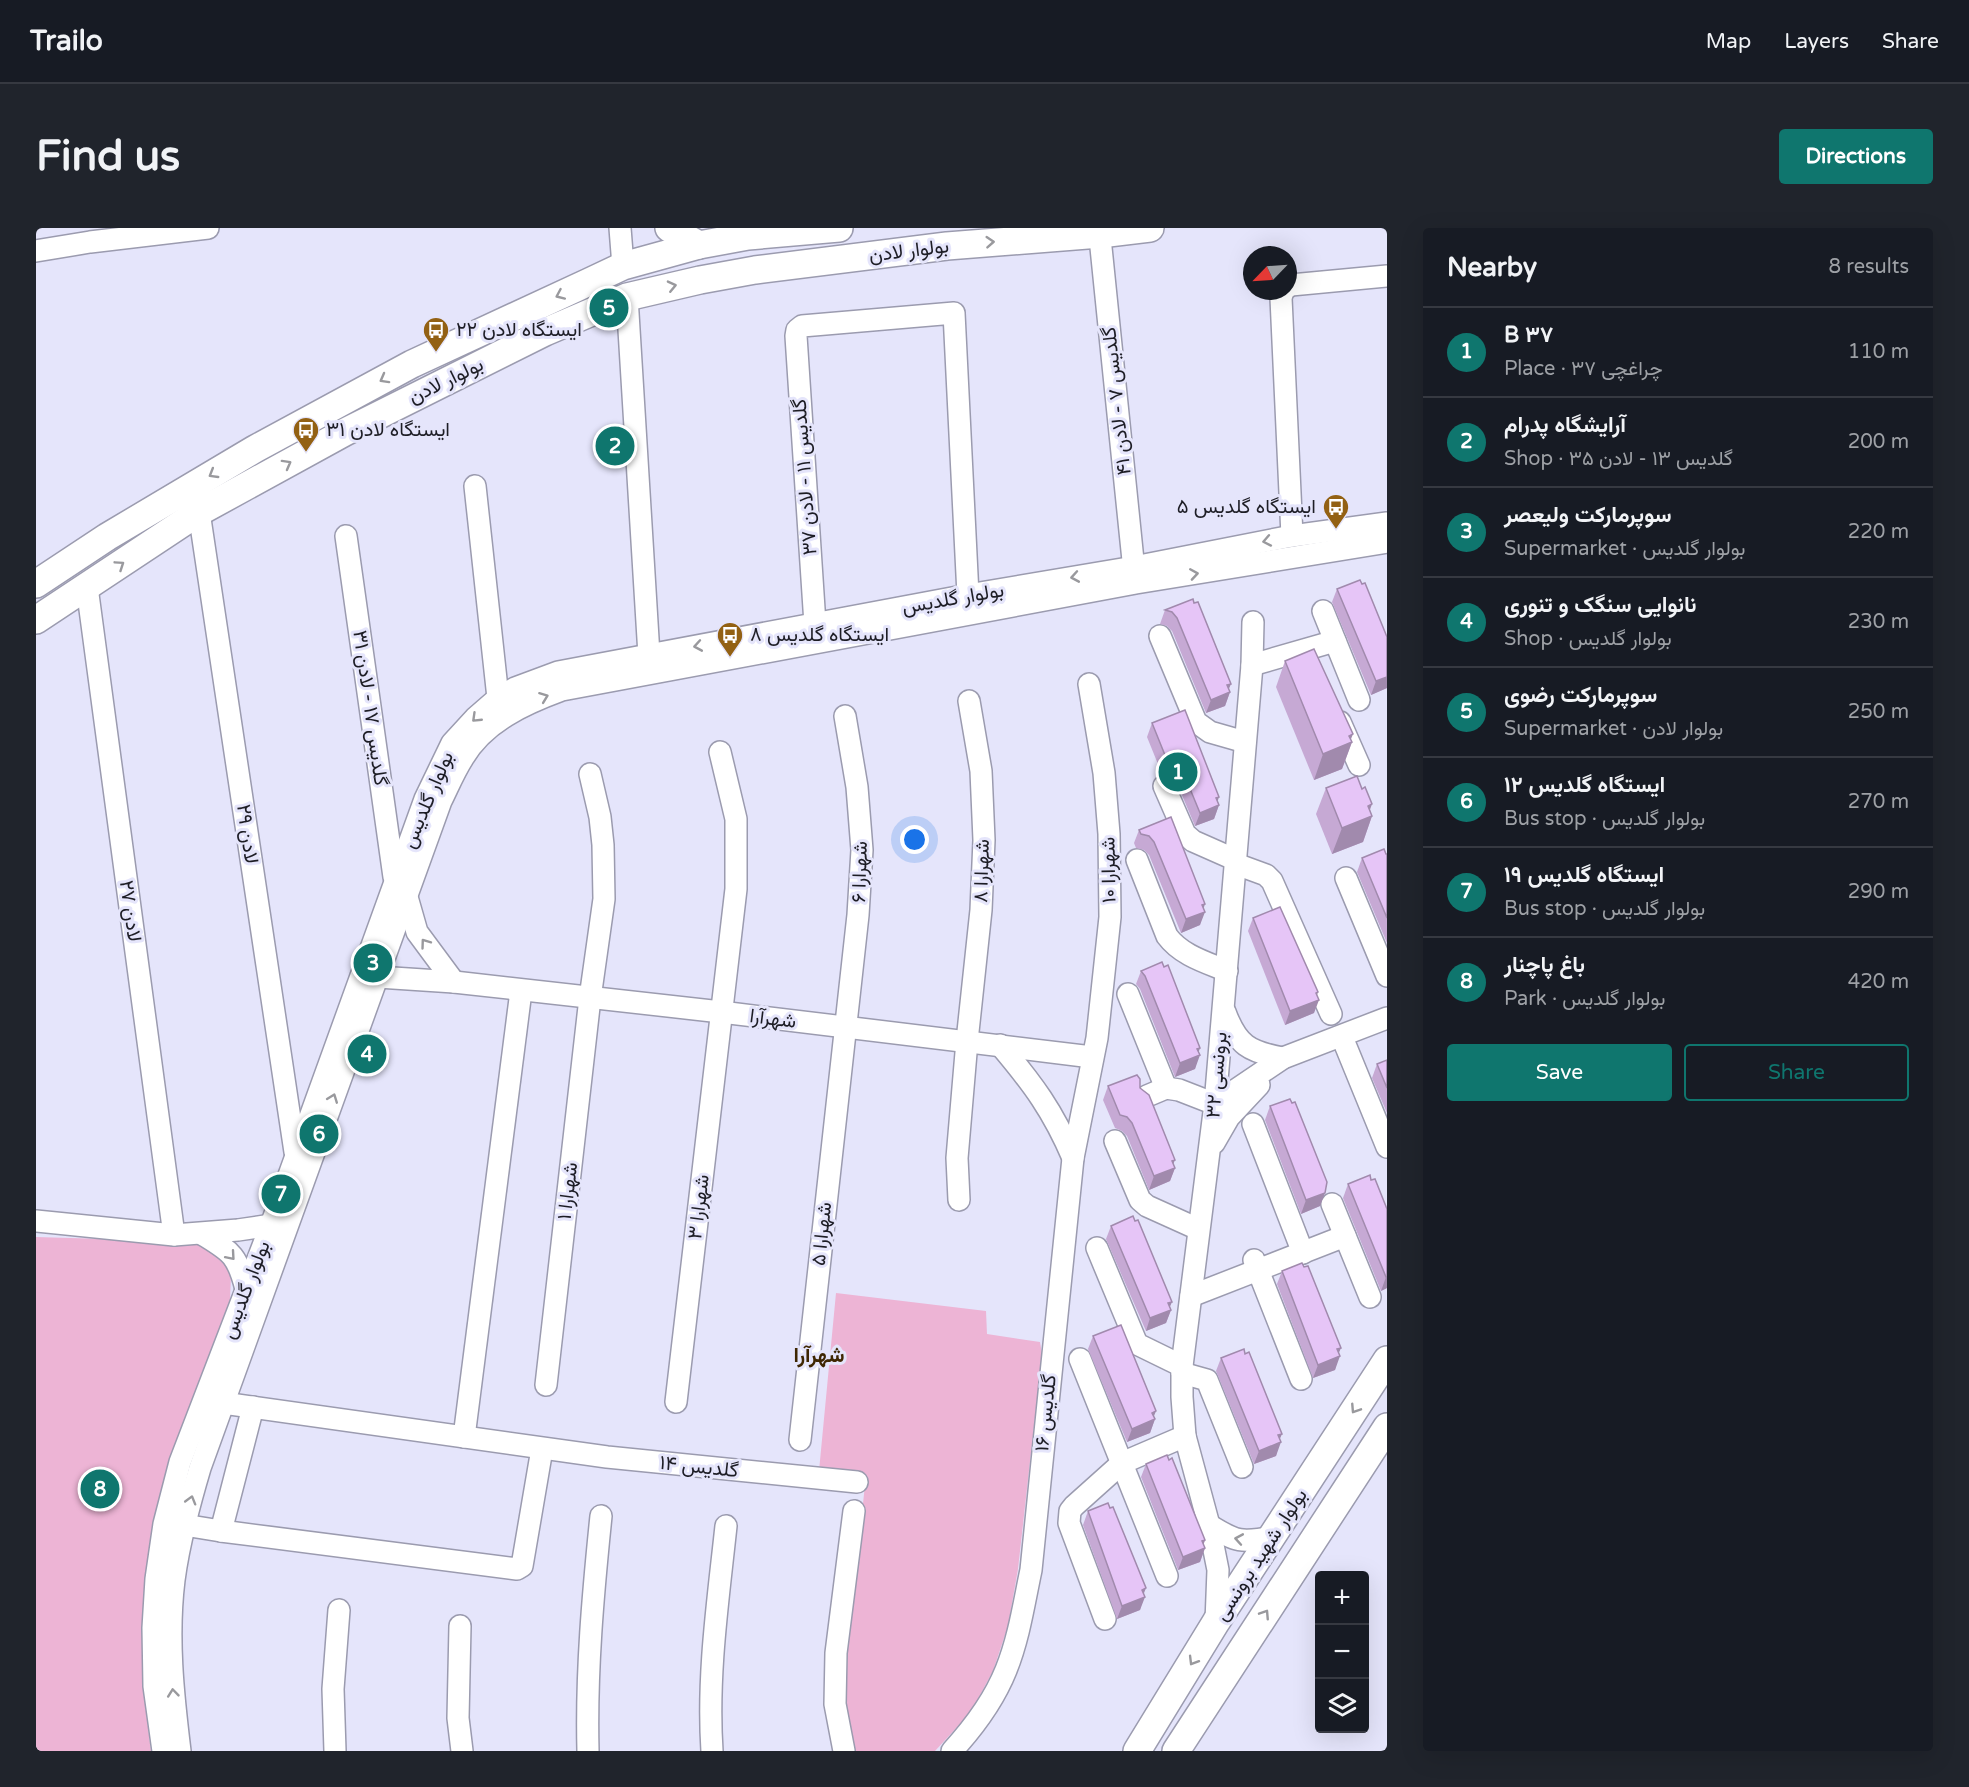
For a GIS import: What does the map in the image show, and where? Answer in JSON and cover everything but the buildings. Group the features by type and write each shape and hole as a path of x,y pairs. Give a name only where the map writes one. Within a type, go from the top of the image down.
{"main road":[{"path":"669,228 699,245"},
{"name":"بولوار لادن","path":"36,584 107,537 255,449 412,363 623,266 699,245 748,236 839,228"},
{"name":"بولوار لادن","path":"36,620 200,512 345,432 545,332 627,297 766,268 947,246 1150,228"},
{"name":"بولوار شهید برونسی","path":"1137,1751 1215,1622 1273,1537 1387,1360"},
{"name":"بولوار شهید برونسی","path":"1176,1751 1387,1427"}],"street":[{"path":"36,250 90,235 208,228"},
{"path":"620,228 623,266"},
{"name":"گلدیس ۷ - لادن ۴۱","path":"1099,231 1135,575"},
{"path":"1297,284 1387,276"},
{"path":"627,297 649,655"},
{"path":"1282,300 1292,536"},
{"name":"گلدیس ۱۱ - لادن ۳۷","path":"814,624 796,330 802,326 954,313 968,595"},
{"path":"475,486 498,698"},
{"name":"لادن ۲۹","path":"200,512 295,1156"},
{"name":"بولوار گلدیس","path":"162,1751 154,1686 153,1628 156,1579 164,1524 180,1462 271,1225 295,1156 370,974 401,889 463,757 484,733 526,703 573,687 1135,575 1292,536 1387,523"},
{"name":"گلدیس ۱۷ - لادن ۳۱","path":"346,536 401,889 417,932 454,982"},
{"name":"بولوار گلدیس","path":"401,889 425,799 452,743 498,698 515,688 558,672 968,595 1387,542"},
{"name":"لادن ۲۷","path":"87,587 174,1235"},
{"path":"1323,611 1359,700"},
{"name":"برونسی ۳۲","path":"1215,1622 1218,1570 1209,1525 1185,1436 1182,1370 1215,1104 1252,665 1253,622"},
{"path":"1160,636 1196,722 1210,732 1245,742"},
{"path":"1252,665 1335,640"},
{"path":"1308,648 1317,670"},
{"name":"شهرارا ۱۰","path":"1089,684 1104,772 1109,834 1110,916 1097,1038 1092,1057"},
{"name":"شهرارا ۸","path":"959,1200 957,1158 981,910 984,840 981,771 969,701"},
{"path":"1331,701 1359,765"},
{"name":"شهرارا ۶","path":"844,1028 858,915 862,850 857,787 845,716"},
{"name":"شهرارا ۳","path":"676,1402 736,889 736,819 720,752"},
{"name":"شهرارا ۱","path":"546,1385 590,998 604,899 600,817 590,774"},
{"path":"1164,786 1185,834 1193,841 1266,875 1272,881 1331,1014"},
{"path":"1137,860 1167,936 1174,946 1186,954 1227,971"},
{"path":"1346,878 1387,976"},
{"name":"بولوار گلدیس","path":"180,1751 172,1685 171,1629 174,1581 184,1525 200,1468 279,1254 320,1134 370,974"},
{"name":"شهرآرا","path":"370,974 721,1012 1092,1057"},
{"path":"464,1437 521,991"},
{"path":"1128,994 1157,1092 1179,1090 1215,1104 1283,1058 1387,1018"},
{"path":"1224,1008 1233,1034 1247,1046 1264,1055 1283,1058"},
{"name":"شهرارا ۵","path":"800,1440 844,1028"},
{"path":"1342,1037 1387,1147"},
{"path":"1000,1045 1032,1082 1057,1122 1073,1158"},
{"name":"گلدیس ۱۶","path":"952,1751 980,1718 1006,1670 1020,1627 1031,1570 1073,1158 1092,1057"},
{"path":"1210,1150 1229,1117 1283,1058"},
{"path":"1253,1124 1301,1247"},
{"path":"1115,1141 1140,1200 1147,1206 1198,1229"},
{"path":"1332,1204 1370,1297"},
{"path":"36,1221 174,1235 202,1234 271,1225"},
{"path":"1191,1290 1343,1230"},
{"path":"202,1234 231,1253 242,1270 246,1289"},
{"path":"1097,1248 1137,1344 1182,1370 1208,1380 1242,1467"},
{"path":"1256,1265 1301,1379"},
{"path":"1080,1359 1167,1576"},
{"name":"گلدیس ۱۴","path":"223,1403 542,1449 732,1471 856,1482"},
{"path":"221,1532 253,1407"},
{"path":"1106,1619 1069,1523 1070,1511 1122,1463 1185,1436"},
{"path":"184,1525 221,1532 517,1569 522,1566 542,1449"},
{"path":"844,1751 835,1704 836,1653 854,1511"},
{"path":"588,1751 586,1702 590,1621 601,1516"},
{"path":"1209,1525 1229,1538 1247,1542 1273,1537"},
{"path":"712,1751 710,1701 715,1626 726,1526"},
{"path":"335,1751 333,1689 339,1610"},
{"path":"460,1626 458,1718 462,1751"}],"shaded area":[{"path":"36,1237 207,1242 225,1252 231,1274 230,1300 171,1456 155,1523 143,1632 143,1688 151,1751 36,1751"},
{"path":"836,1293 986,1311 987,1334 1040,1342 1042,1354 1018,1569 1008,1626 993,1671 971,1712 935,1751 855,1751 845,1705 847,1656 866,1475 819,1471"}],"place":[{"name":"سوپرمارکت رضوی","path":"609,308"},
{"name":"ایستگاه لادن ۲۲","path":"436,353"},
{"name":"آرایشگاه پدرام","path":"615,446"},
{"name":"ایستگاه لادن ۳۱","path":"306,453"},
{"name":"ایستگاه گلدیس ۵","path":"1336,530"},
{"name":"ایستگاه گلدیس ۸","path":"730,658"},
{"name":"B ۳۷","path":"1178,772"},
{"name":"سوپرمارکت ولیعصر","path":"373,963"},
{"name":"نانوایی سنگک و تنوری","path":"367,1054"},
{"name":"ایستگاه گلدیس ۱۲","path":"319,1134"},
{"name":"ایستگاه گلدیس ۱۹","path":"281,1194"},
{"name":"باغ پاچنار","path":"100,1489"}],"district":[{"name":"شهرآرا","path":"819,1355"}]}
